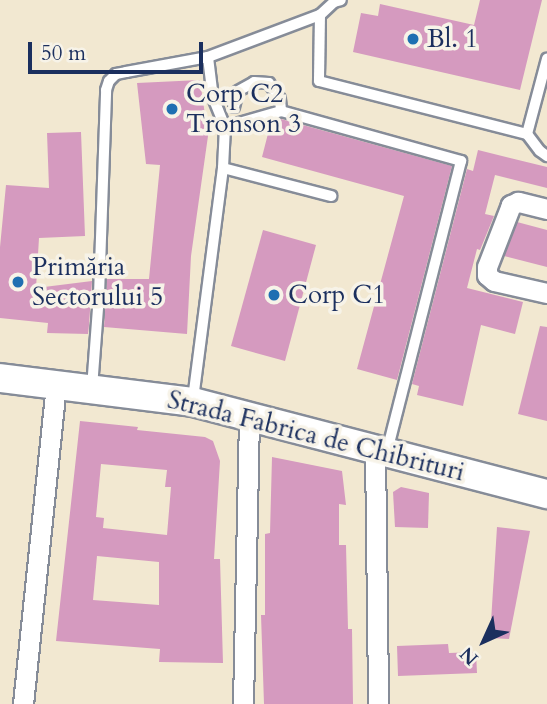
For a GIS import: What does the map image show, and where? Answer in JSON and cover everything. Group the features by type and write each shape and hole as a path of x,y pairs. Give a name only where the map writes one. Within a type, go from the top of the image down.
{"street":[{"path":"547,209 518,202 511,205 487,267 487,275 494,281 547,293"},
{"name":"Strada Fabrica de Chibrituri","path":"0,379 192,402 249,414 547,494"},
{"path":"23,704 57,384"},
{"path":"243,704 249,414"},
{"path":"378,704 381,450"}],"lane":[{"path":"92,388 99,295 106,90 109,81 116,74 208,57 320,15 334,2 341,0"},
{"path":"320,15 319,81 527,134 547,156"},
{"path":"192,402 223,168 225,127 214,98 208,57"},
{"path":"527,134 547,59"},
{"path":"234,107 239,91 254,82 269,83 279,99 281,111"},
{"path":"225,127 281,111 461,161 381,450"},
{"path":"223,168 331,196"}],"building":[{"path":"480,0 542,0 520,90 353,52 361,13 378,16 380,4 474,25"},
{"path":"200,80 208,136 191,256 187,334 104,327 107,279 149,279 160,165 146,164 137,83"},
{"path":"281,119 452,166 397,380 357,369 404,196 262,157 271,122"},
{"path":"81,132 85,236 39,238 36,288 92,281 88,334 47,333 48,323 0,318 0,247 6,185 49,188 47,133"},
{"path":"478,150 547,167 547,188 495,175 485,214 494,216 480,250 477,249 467,288 523,302 515,334 481,325 463,406 417,395 419,386 412,384 467,169 473,171"},
{"path":"517,222 547,230 547,267 504,256"},
{"name":"Corp C1","path":"263,230 316,245 285,361 231,346"},
{"path":"540,326 547,327 547,421 518,414"},
{"path":"80,421 205,437 213,441 220,461 214,559 220,559 223,663 159,662 160,649 56,641","holes":["101,464 167,470 165,487 171,487 167,535 103,528 104,518 96,517","97,556 159,562 159,605 93,600"]},
{"path":"272,457 342,471 346,505 339,504 339,545 346,545 348,629 352,629 353,704 264,704 261,615 265,615 265,534 270,533"},
{"path":"401,487 429,493 428,528 395,527 393,492"},
{"path":"497,527 530,531 509,639 490,638"},
{"path":"448,644 449,653 476,652 477,673 398,676 397,646"}],"place":[{"name":"Bl. 1","path":"413,39"},
{"name":"Corp C2 Tronson 3","path":"172,109"},
{"name":"Primăria Sectorului 5","path":"18,282"},
{"name":"Corp C1","path":"274,295"}]}
